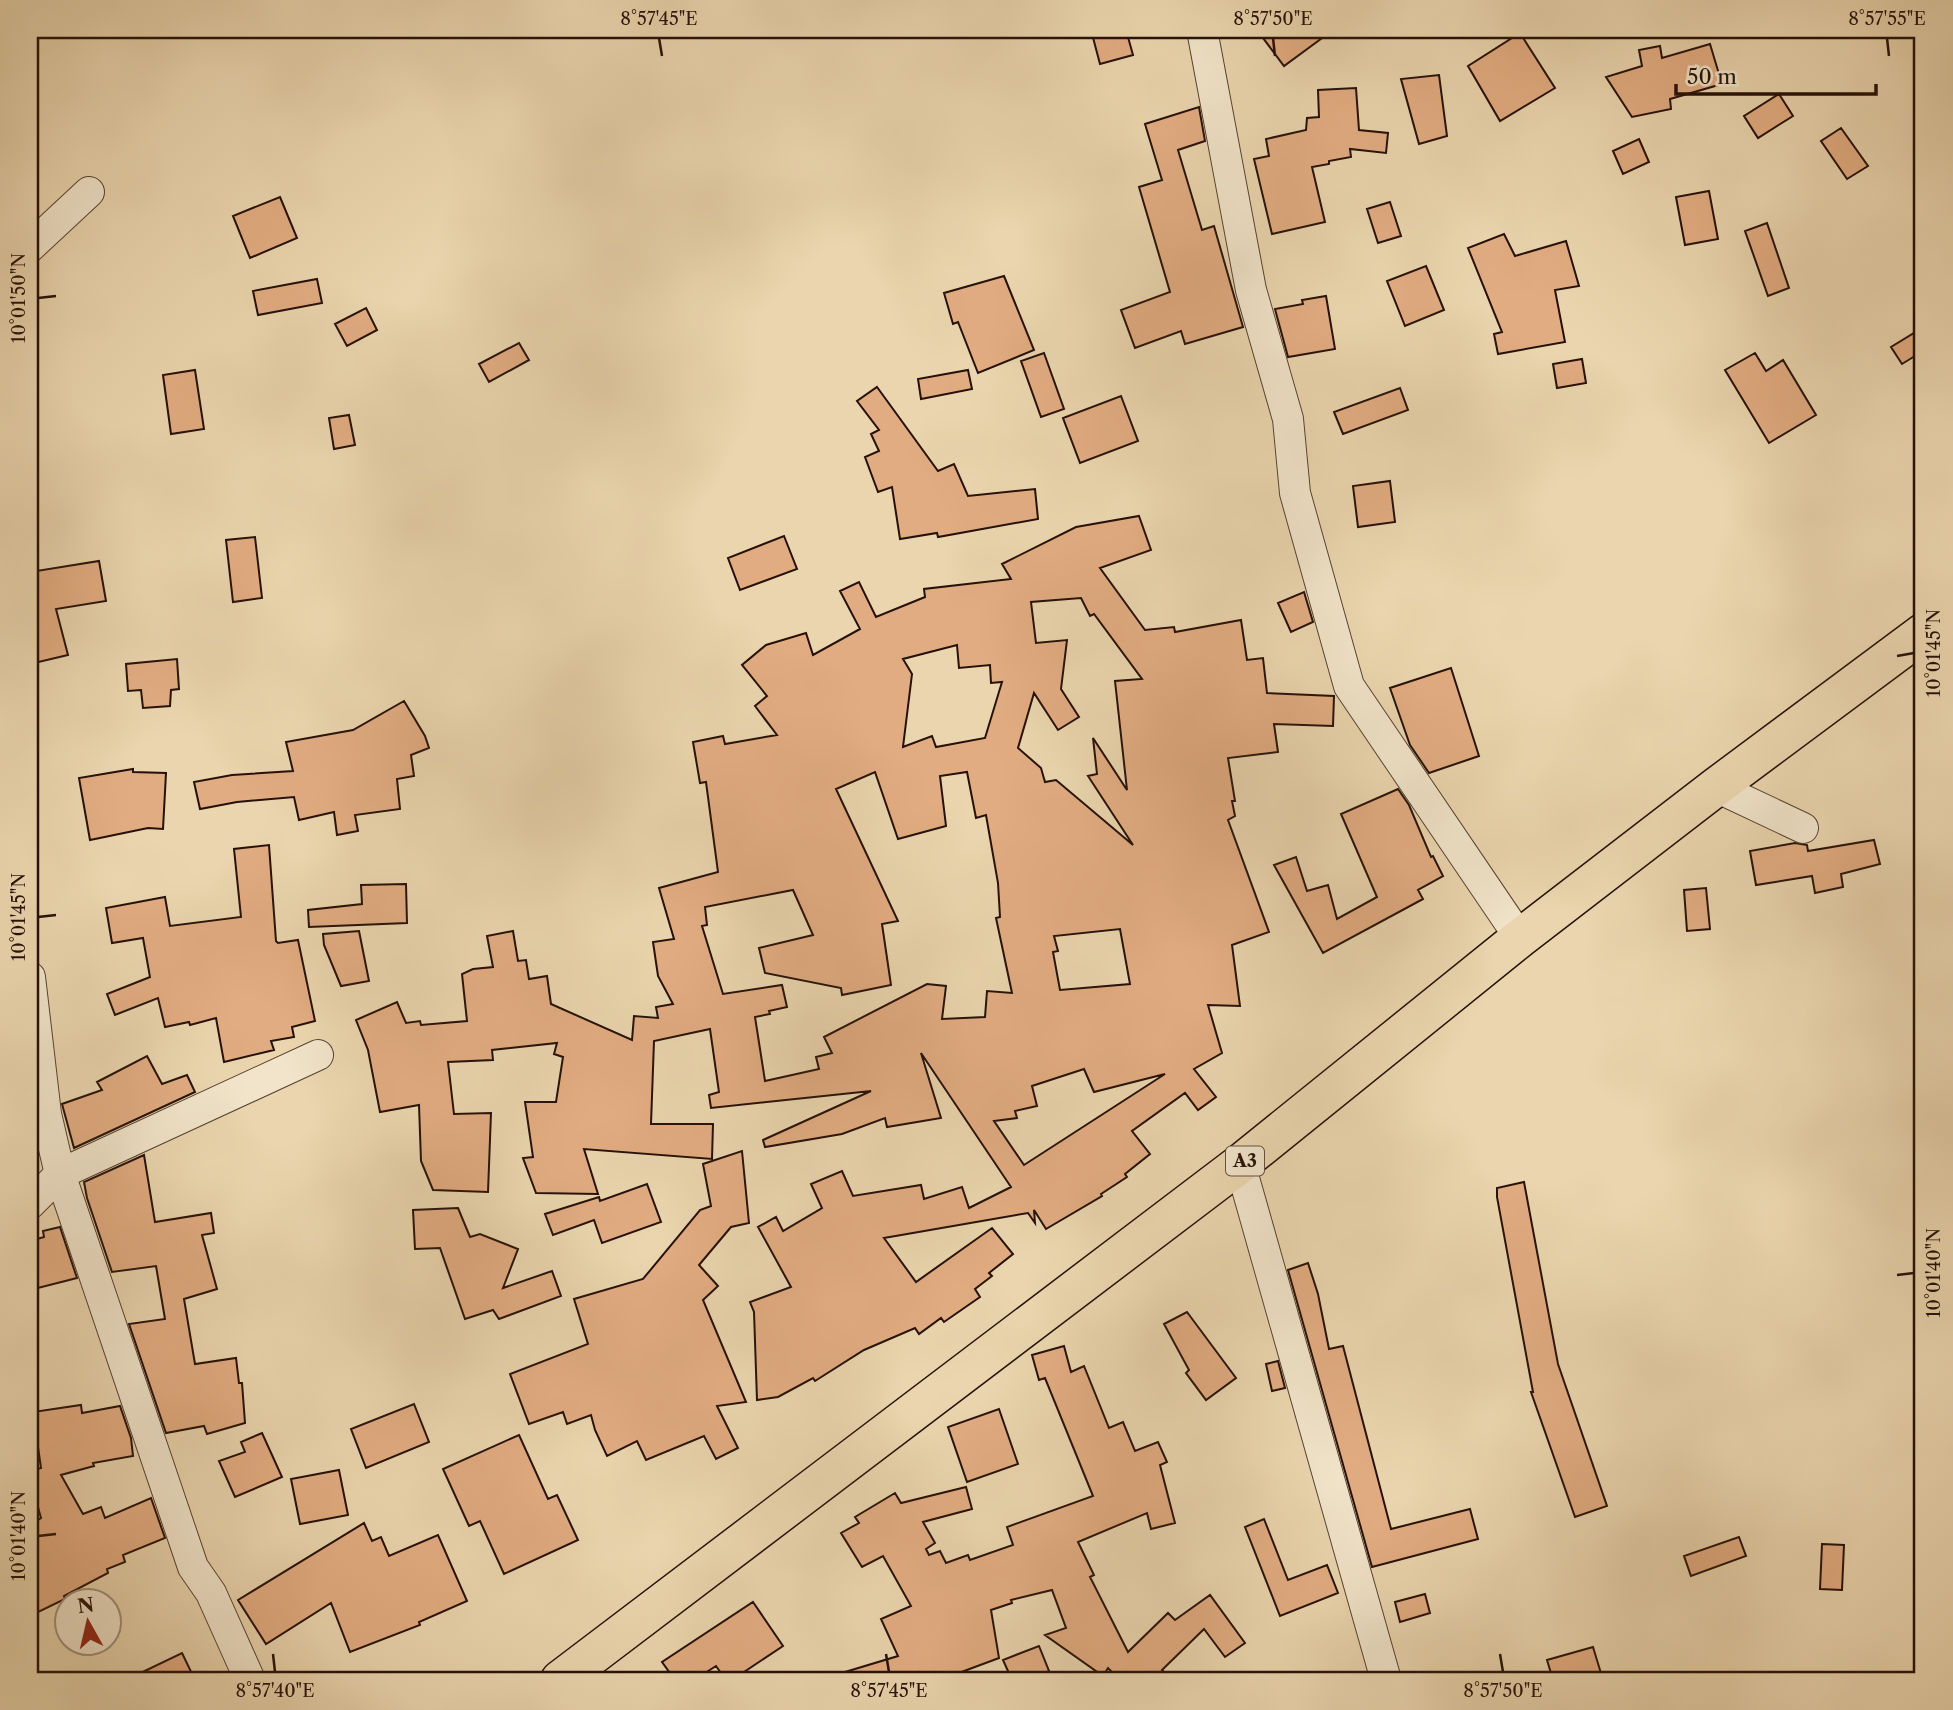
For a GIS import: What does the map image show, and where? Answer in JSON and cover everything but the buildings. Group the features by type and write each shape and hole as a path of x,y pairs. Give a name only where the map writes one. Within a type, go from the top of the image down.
{"highway":[{"name":"A3","path":"560,1680 1240,1164 1520,938 1716,787 1923,633"}],"street":[{"path":"1202,30 1251,290 1288,419 1295,493 1349,685 1520,938"},
{"path":"30,247 89,192"},
{"path":"1716,787 1803,828"},
{"path":"30,977 46,1114 60,1174 193,1567 211,1593 250,1680"},
{"path":"30,1204 60,1174 318,1055"},
{"path":"1240,1164 1386,1680"}]}
